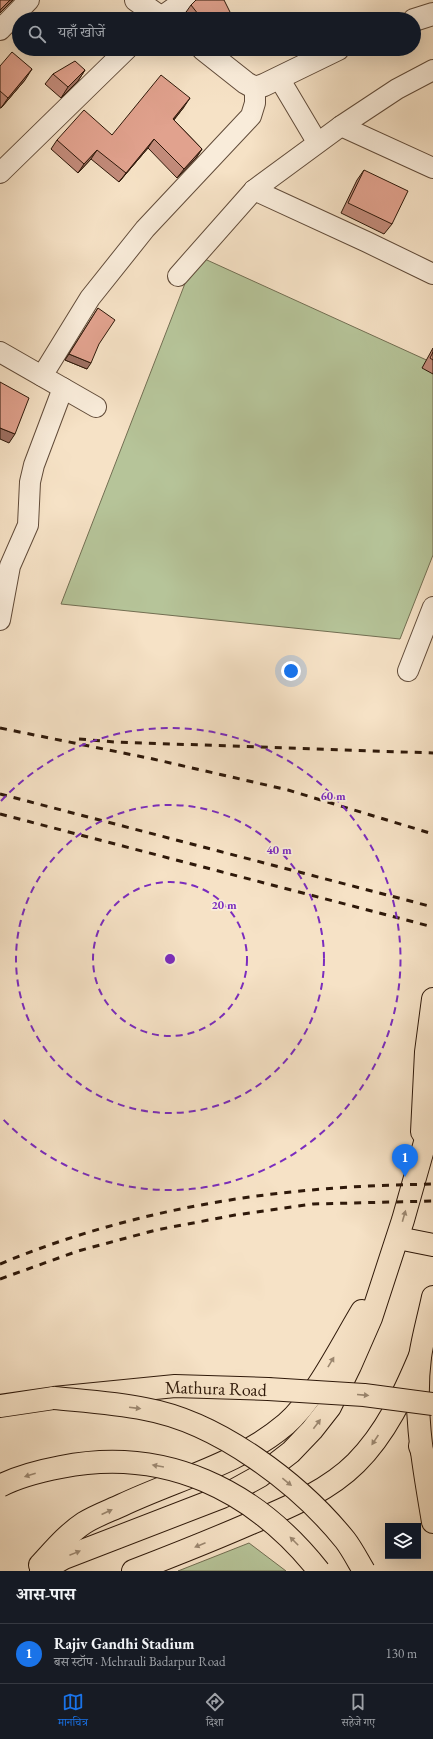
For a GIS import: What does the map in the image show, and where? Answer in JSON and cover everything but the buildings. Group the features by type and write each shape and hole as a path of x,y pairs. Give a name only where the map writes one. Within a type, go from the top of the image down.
{"main road":[{"path":"420,1159 426,1052 433,999"},
{"path":"41,1571 64,1558 222,1496 260,1476 291,1452 312,1430 330,1406 350,1366 371,1318 398,1238 433,1114"},
{"path":"398,1238 433,1244"},
{"path":"34,1571 64,1538 85,1522 138,1498 201,1473 239,1455 287,1423 303,1406 321,1380 388,1267"},
{"path":"433,1296 420,1356 417,1395 420,1446 433,1522"},
{"path":"133,1571 189,1550 296,1504 330,1484 356,1463 371,1446 406,1391 420,1356"},
{"name":"Mathura Road","path":"0,1406 54,1398 175,1386 364,1395 433,1404"},
{"path":"54,1398 146,1409 184,1420 220,1438 248,1454 288,1483 324,1516 346,1541 364,1571"},
{"path":"420,1446 433,1481"},
{"path":"0,1486 42,1471 84,1463 111,1461 172,1469 199,1478 216,1486 256,1509 282,1529 303,1551 319,1571"}],"street":[{"path":"17,12 29,0"},
{"path":"136,0 152,12"},
{"path":"168,12 185,0"},
{"path":"421,18 433,14"},
{"path":"0,30 12,18"},
{"path":"0,173 119,56"},
{"path":"212,56 246,84 254,88 264,85 324,56"},
{"path":"178,276 254,190 317,142 397,89 433,70"},
{"path":"279,78 317,142"},
{"path":"42,376 90,298 145,229 251,116 255,103 254,88"},
{"path":"341,126 433,168"},
{"path":"254,190 433,274"},
{"path":"0,352 96,407"},
{"path":"0,620 10,566 28,525 30,482 34,465 63,388"},
{"path":"408,671 433,607"}],"green space":[{"path":"196,255 433,363 433,555 400,639 61,604"},
{"path":"249,1543 286,1571 178,1571"}],"railway":[{"path":"0,728 153,759 288,790 433,834"},
{"path":"79,739 115,742 433,753"},
{"path":"0,794 433,907"},
{"path":"0,814 433,927"},
{"path":"0,1264 75,1236 153,1215 193,1207 272,1194 312,1190 433,1184"},
{"path":"0,1279 78,1251 156,1230 235,1215 313,1204 433,1201"}],"place":[{"name":"Rajiv Gandhi Stadium","path":"405,1177"}]}
